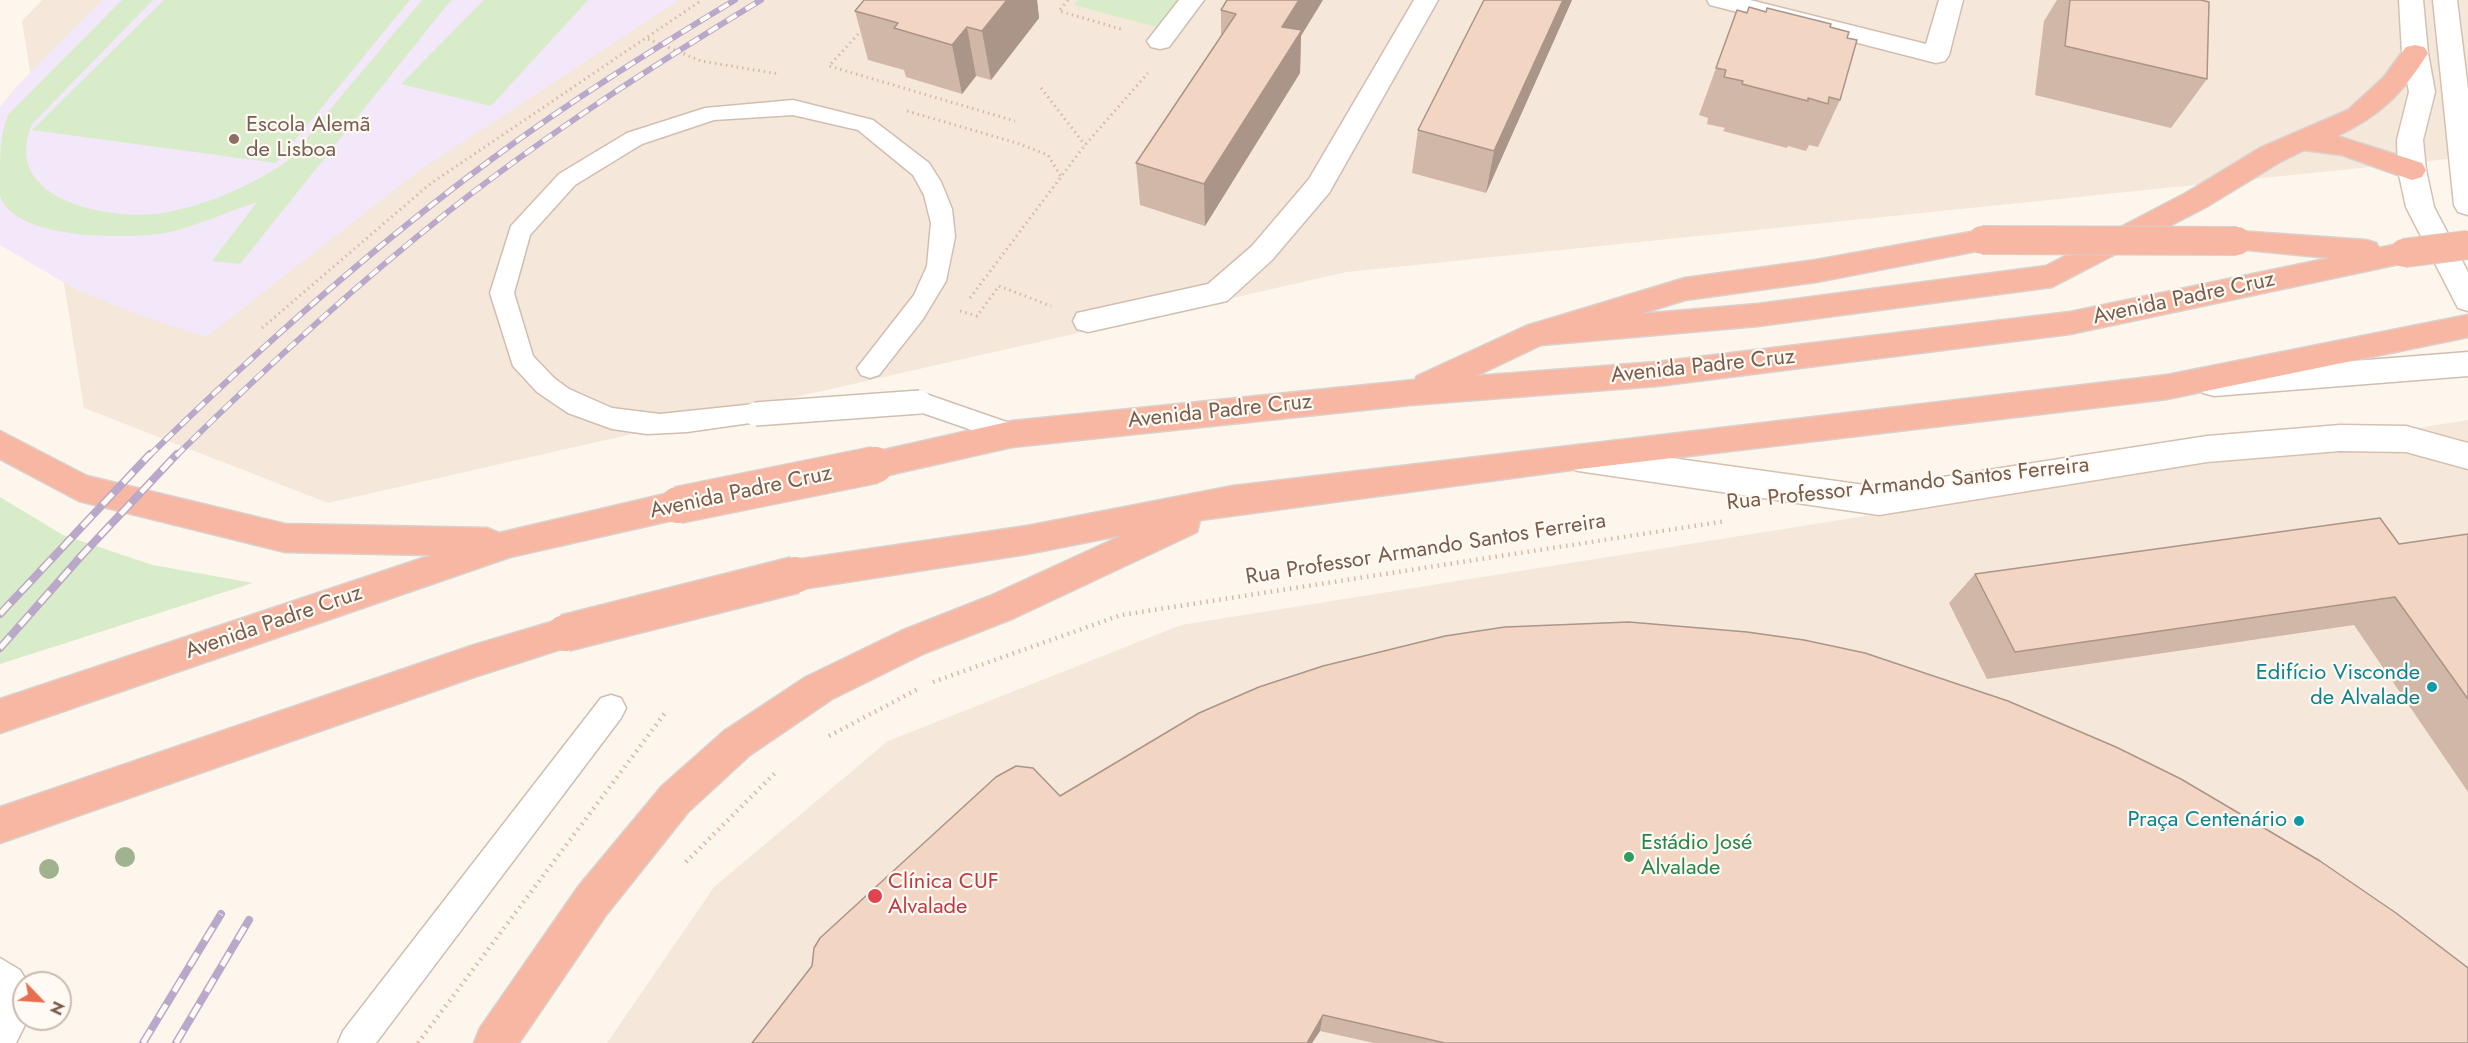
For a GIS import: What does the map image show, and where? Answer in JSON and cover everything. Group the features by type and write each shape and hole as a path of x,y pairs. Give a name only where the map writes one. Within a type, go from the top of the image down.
{"highway":[{"path":"1537,334 1758,315 2052,276 2196,200 2270,154 2357,116 2393,83 2415,54"},
{"path":"2298,141 2345,146 2412,170"},
{"path":"1410,393 1537,334 1685,289 1816,271 1982,240 2237,241 2404,253"},
{"name":"Avenida Padre Cruz","path":"0,716 510,543 1012,434 1410,393 1657,374 2070,323 2404,253 2468,245"},
{"path":"0,825 474,661 565,633 795,575 1027,540 1233,500 1570,457 2167,387 2458,328"},
{"path":"0,444 79,488 285,538 510,543"},
{"path":"495,1043 600,891 675,799 737,743 819,688 902,647 1002,607 1233,500"}],"street":[{"path":"1161,41 1192,0"},
{"path":"1088,321 1217,293 1262,253 1319,186 1426,0"},
{"path":"1719,0 1936,55 1952,0"},
{"path":"2411,0 2415,54 2422,92 2410,140 2412,170 2421,207 2468,300"},
{"path":"2445,0 2468,205"},
{"path":"2412,170 2440,187 2468,222"},
{"path":"2167,387 2468,364"},
{"path":"1570,457 1879,501 2207,449 2340,438 2406,438 2468,456"}],"lane":[{"path":"870,368 932,284 941,257 944,231 940,205 930,182 915,161 895,144 871,129 843,118 813,111 780,108 723,111 677,121 644,132 612,148 557,188 535,212 518,237 507,264 502,291 504,319 512,344 527,368 549,388 577,405 610,417 647,424 920,402 1012,434"},
{"path":"355,1043 611,708"},
{"path":"0,974 13,984 18,1001 10,1023 0,1038"}],"path":[{"path":"262,328 430,184 702,0"},
{"path":"1068,0 1059,11 1161,41"},
{"path":"867,25 829,66 1015,121"},
{"path":"953,320 1085,145 1154,66"},
{"path":"1041,88 1085,145"},
{"path":"960,311 977,316 999,286 1088,321"},
{"name":"Rua Professor Armando Santos Ferreira","path":"931,682 1121,615 1732,520"},
{"path":"823,740 921,687"},
{"path":"418,1043 665,713"},
{"path":"683,864 784,764"}],"shaded area":[{"path":"42,0 2468,0 2468,157 1347,272 328,503 84,408 22,21"},
{"name":"Escola Alemã de Lisboa","path":"102,0 679,0 420,170 206,337 139,315 75,289 0,245 0,107 17,86"},
{"path":"2468,420 2468,1043 607,1043 714,887 888,741 1181,625"}],"green space":[{"path":"122,0 153,0 32,124 26,150 31,171 44,187 63,199 86,208 135,215 173,211 206,202 239,189 283,164 299,149 422,0 451,0 240,264 212,261 257,202 175,231 134,236 107,236 78,234 27,222 9,210 0,195 1,145 8,115"},
{"path":"164,0 410,0 276,163 32,130"},
{"path":"484,0 588,0 491,106 401,84"},
{"path":"1078,0 1182,0 1160,28 1074,5"},
{"path":"0,497 63,535 153,565 253,583 0,664"}],"building":[{"path":"864,0 1007,0 982,31 967,27 952,45 894,28 898,23 855,11"},
{"path":"1227,0 1299,0 1282,27 1302,30 1204,184 1136,163 1236,14 1221,10"},
{"path":"1484,0 1563,0 1494,151 1418,130"},
{"path":"2070,0 2201,0 2209,2 2207,79 2065,46"},
{"path":"1749,7 1766,12 1767,8 1831,24 1830,27 1849,32 1847,38 1857,40 1840,100 1829,97 1828,104 1808,98 1808,101 1724,77 1726,70 1716,68 1737,10 1747,13"},
{"path":"2380,518 2399,544 2468,534 2468,699 2395,597 2015,652 1975,574"},
{"name":"Estádio José Alvalade","path":"1629,622 1747,632 1804,640 1865,653 2008,701 2116,747 2181,779 2320,861 2396,913 2468,968 2468,1043 1445,1043 1323,1015 1307,1043 752,1043 812,966 814,948 820,938 996,777 1016,766 1033,768 1060,796 1199,713 1259,687 1323,666 1445,636 1505,627"}],"railway":[{"path":"149,456 273,339 402,228 521,138 581,96 735,0"},
{"path":"176,456 242,392 378,269 486,182 602,101 761,0"},
{"path":"0,614 150,454"},
{"path":"0,648 83,554 177,454"},
{"path":"143,1043 221,914"},
{"path":"176,1043 249,920"}],"place":[{"name":"Escola Alemã de Lisboa","path":"234,139"},
{"name":"Edifício Visconde de Alvalade","path":"2432,687"},
{"name":"Praça Centenário","path":"2299,821"},
{"name":"Estádio José Alvalade","path":"1629,857"},
{"name":"Clínica CUF Alvalade","path":"875,896"}]}
